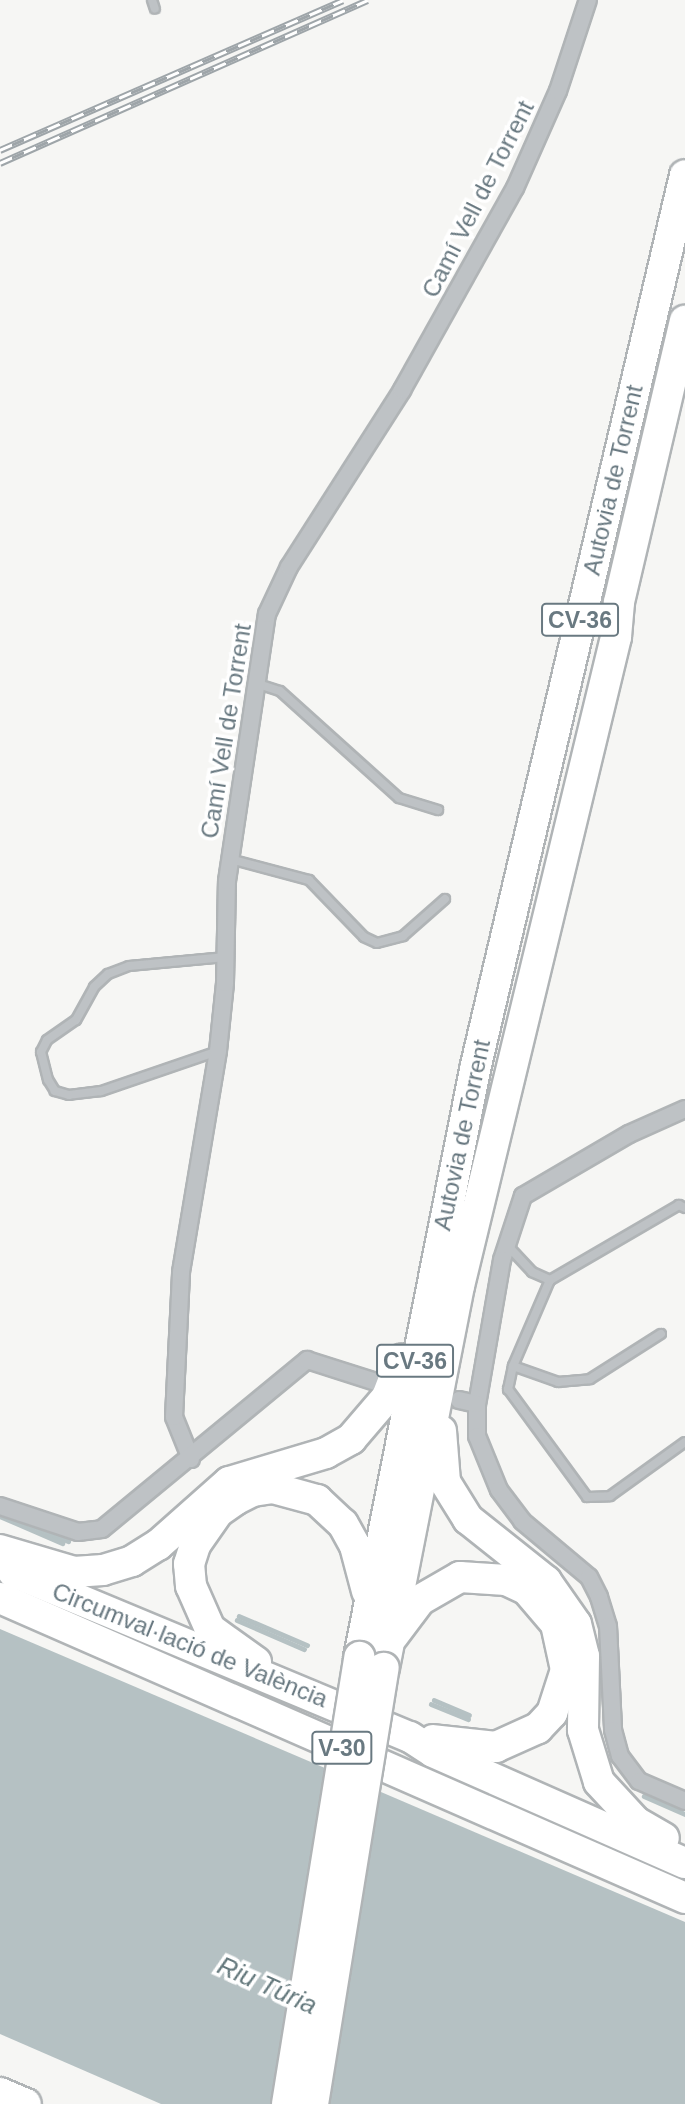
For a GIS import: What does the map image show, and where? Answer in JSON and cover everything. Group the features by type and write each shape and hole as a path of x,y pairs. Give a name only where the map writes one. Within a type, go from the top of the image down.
{"highway":[{"name":"Autovia de Torrent","path":"313,2104 377,1657 369,1602 476,1065 685,175"},
{"name":"Autovia de Torrent","path":"287,2104 377,1657 459,1286 471,1252 616,637 619,603 685,321"},
{"path":"616,637 632,604 661,481 685,414"},
{"path":"0,1550 74,1572 103,1570 132,1561 158,1545 229,1482 326,1453 365,1425 387,1397 398,1373 458,1100 476,1065"},
{"path":"471,1252 471,1288 439,1443 445,1482 468,1519 546,1581 564,1601 576,1624 584,1656 583,1730 599,1782 636,1822 685,1851"},
{"path":"280,1681 210,1629 198,1609 189,1564 204,1528 218,1512 263,1489 297,1492 317,1500 343,1524 355,1546 369,1602"},
{"name":"Circumval·lació de València","path":"0,1566 244,1671 280,1681 410,1737 433,1752 685,1863"},
{"path":"377,1657 420,1600 460,1577 485,1576 527,1590 556,1623 564,1646 566,1670 562,1692 552,1713 522,1739 496,1747 469,1747 410,1737"},
{"name":"Circumval·lació de València","path":"0,1598 685,1898"},
{"path":"0,2092 26,2104"}],"street":[{"name":"Camí Vell de Torrent","path":"191,1459 174,1418 181,1272 218,1051 226,957 230,859 263,631 274,597 402,390 515,188 558,91 588,0"},
{"path":"685,1109 629,1134 523,1196 507,1245 477,1404 477,1436 499,1490 523,1521 589,1577 599,1597 608,1626 613,1730 620,1756 639,1781 685,1801"},
{"path":"0,1506 78,1532 102,1530 191,1459 307,1360 376,1382"},
{"path":"459,1400 477,1404"}],"lane":[{"path":"255,683 280,691 399,798 438,810"},
{"path":"230,859 309,880 364,937 377,943 403,936 445,899"},
{"path":"218,1051 101,1091 69,1095 55,1091 48,1080 41,1052 47,1040 76,1020 94,987 108,974 129,966 226,957"},
{"path":"685,1208 679,1205 550,1280 513,1366 508,1389 587,1497 610,1496 685,1442"},
{"path":"507,1245 532,1272 550,1280"},
{"path":"513,1366 558,1382 590,1379 661,1334"}],"water":[{"name":"Riu Túria","path":"0,1629 685,1922 685,2104 161,2104 0,2034"}],"waterway":[{"path":"0,1516 62,1543"},
{"path":"27,1523 68,1541"},
{"path":"239,1616 307,1645"},
{"path":"237,1620 304,1649"},
{"path":"434,1700 469,1715"},
{"path":"431,1704 468,1719"},
{"path":"644,1796 685,1814"}],"railway":[{"path":"0,150 343,0"},
{"path":"0,163 368,0"}]}
